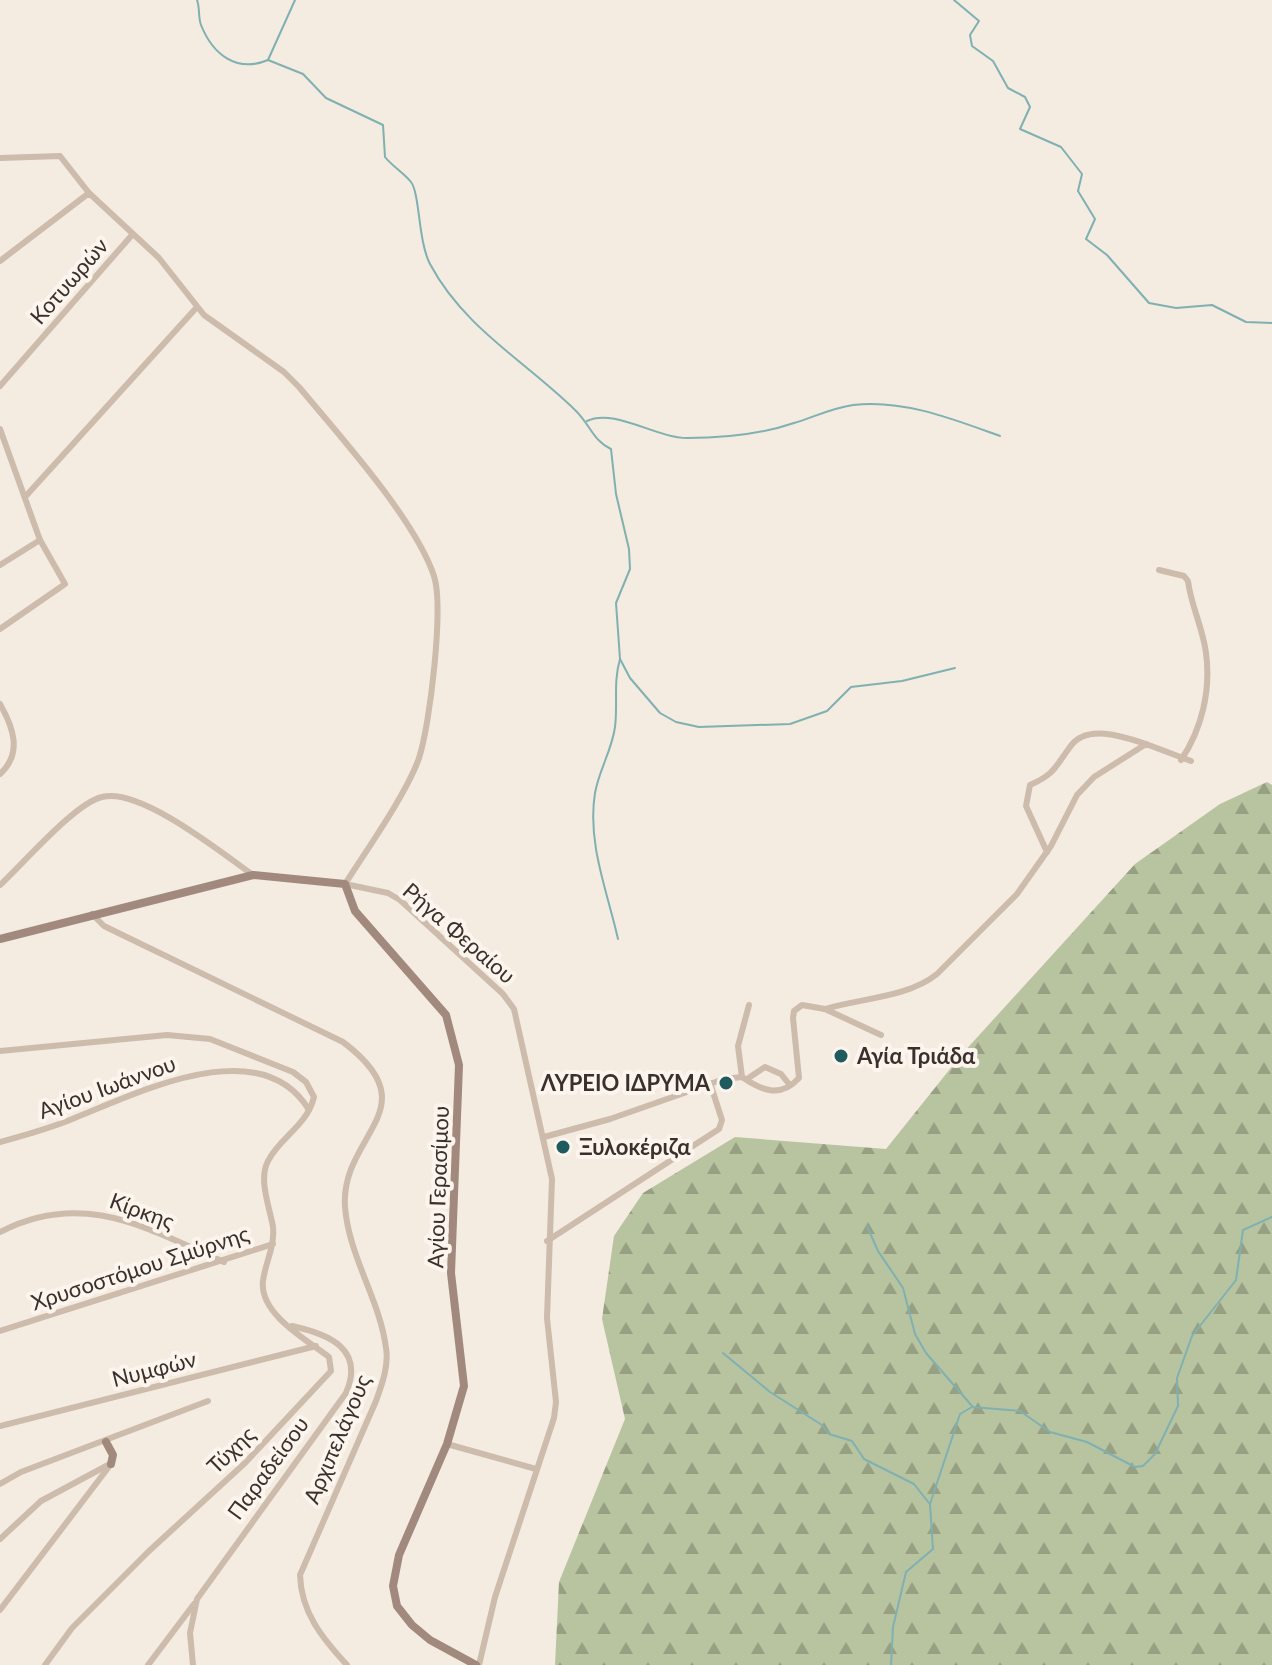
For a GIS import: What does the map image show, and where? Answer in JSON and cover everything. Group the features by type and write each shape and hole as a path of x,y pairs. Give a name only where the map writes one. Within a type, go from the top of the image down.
{"street":[{"path":"0,158 60,156 86,195 167,267 197,307 299,387 406,523 434,576 438,607 437,640 419,758 345,884"},
{"path":"0,261 86,195"},
{"name":"Κοτυωρών","path":"0,386 132,235"},
{"path":"25,497 197,307"},
{"path":"0,429 40,540 65,584 0,629"},
{"path":"0,565 40,540"},
{"path":"1159,570 1184,576 1188,581 1206,653 1204,702 1194,741 1181,760"},
{"path":"0,704 15,737 13,755 0,774"},
{"path":"1047,852 1026,806 1030,785 1054,772 1072,743 1089,735 1107,733 1191,761"},
{"path":"825,1009 926,982 1017,894 1047,852 1077,795 1094,777 1146,744"},
{"path":"0,885 79,810 102,797 111,796 134,800 253,875"},
{"name":"Ρήγα Φεραίου","path":"0,939 253,875 345,884 388,893 400,900 511,1002 544,1137 553,1195 547,1241 547,1342 556,1402 495,1597 478,1665"},
{"name":"Αγίου Γερασίμου","path":"345,884 355,911 429,991 446,1015 454,1037 460,1087 451,1273 465,1371 461,1403 447,1444 394,1568 394,1597 412,1625 430,1640 478,1665"},
{"name":"Αρχιπελάγους","path":"91,914 104,926 343,1042 369,1064 378,1078 381,1112 372,1134 351,1164 345,1207 354,1249 386,1348 385,1373 376,1401 300,1575 301,1596 307,1612 347,1665"},
{"path":"749,1005 738,1046 745,1078 753,1087 768,1092 799,1078 794,1011 802,1005 825,1009 881,1035"},
{"path":"0,1051 167,1035 203,1037 270,1060 301,1077 313,1094 309,1110"},
{"path":"544,1137 610,1119 710,1083 745,1078 765,1067 781,1074 789,1084"},
{"name":"Αγίου Ιωάννου","path":"0,1142 51,1128 157,1085 199,1073 258,1075 298,1092 309,1110"},
{"path":"547,1241 719,1129 722,1120 710,1083"},
{"name":"Χρυσοστόμου Σμύρνης","path":"0,1331 273,1244 264,1171 272,1154 309,1110"},
{"name":"Κίρκης","path":"0,1232 25,1220 54,1213 102,1213 224,1262"},
{"path":"273,1244 262,1284 265,1298 288,1325 316,1346"},
{"name":"Παραδείσου","path":"193,1665 190,1633 197,1599 350,1383 353,1371 350,1356 322,1335 288,1325"},
{"name":"Νυμφών","path":"0,1426 316,1346"},
{"name":"Τύχης","path":"45,1665 72,1628 149,1551 245,1463 328,1376 331,1371 329,1357 316,1346"},
{"path":"0,1484 21,1472 208,1401"},
{"path":"0,1610 111,1464 113,1455 106,1442"},
{"path":"447,1444 536,1469"},
{"path":"0,1539 41,1501 111,1464"},
{"path":"148,1665 197,1599"}],"green space":[{"path":"1267,782 1272,785 1272,1665 555,1665 559,1582 625,1419 602,1319 614,1236 643,1193 735,1137 886,1149 962,1054 1135,864 1220,804"}],"waterway":[{"path":"197,0 201,25 212,45 227,59 246,64 268,60 295,0"},
{"path":"954,0 979,21 970,35 972,46 993,61 1008,88 1025,97 1030,107 1020,129 1061,147 1082,174 1078,191 1095,219 1086,239 1107,255 1149,303 1176,308 1212,305 1246,322 1272,323"},
{"path":"268,60 303,74 326,98 383,125 385,157 414,188 426,254 444,287 496,343 556,392 580,415 600,442 611,449 630,569 616,603 620,659 630,678 660,713 676,722 699,727 790,724 827,711 851,687 902,681 955,668"},
{"path":"587,421 610,418 675,437 714,437 768,430 838,408 872,404 928,412 1000,436"},
{"path":"618,939 599,866 593,812 597,785 615,727 620,659"},
{"path":"891,1665 893,1627 906,1572 933,1549 930,1504 960,1414 972,1407 1020,1411 1050,1432 1087,1442 1135,1467 1143,1466 1155,1454 1178,1406 1177,1378 1192,1336 1236,1280 1243,1230 1272,1217"},
{"path":"867,1226 878,1251 903,1288 915,1334 926,1353 972,1406"},
{"path":"723,1353 770,1392 822,1425 829,1434 852,1441 864,1459 914,1484 929,1503"}],"place":[{"name":"Αγία Τριάδα","path":"841,1056"},
{"name":"ΛΥΡΕΙΟ ΙΔΡΥΜΑ","path":"726,1083"},
{"name":"Ξυλοκέριζα","path":"563,1147"}]}
